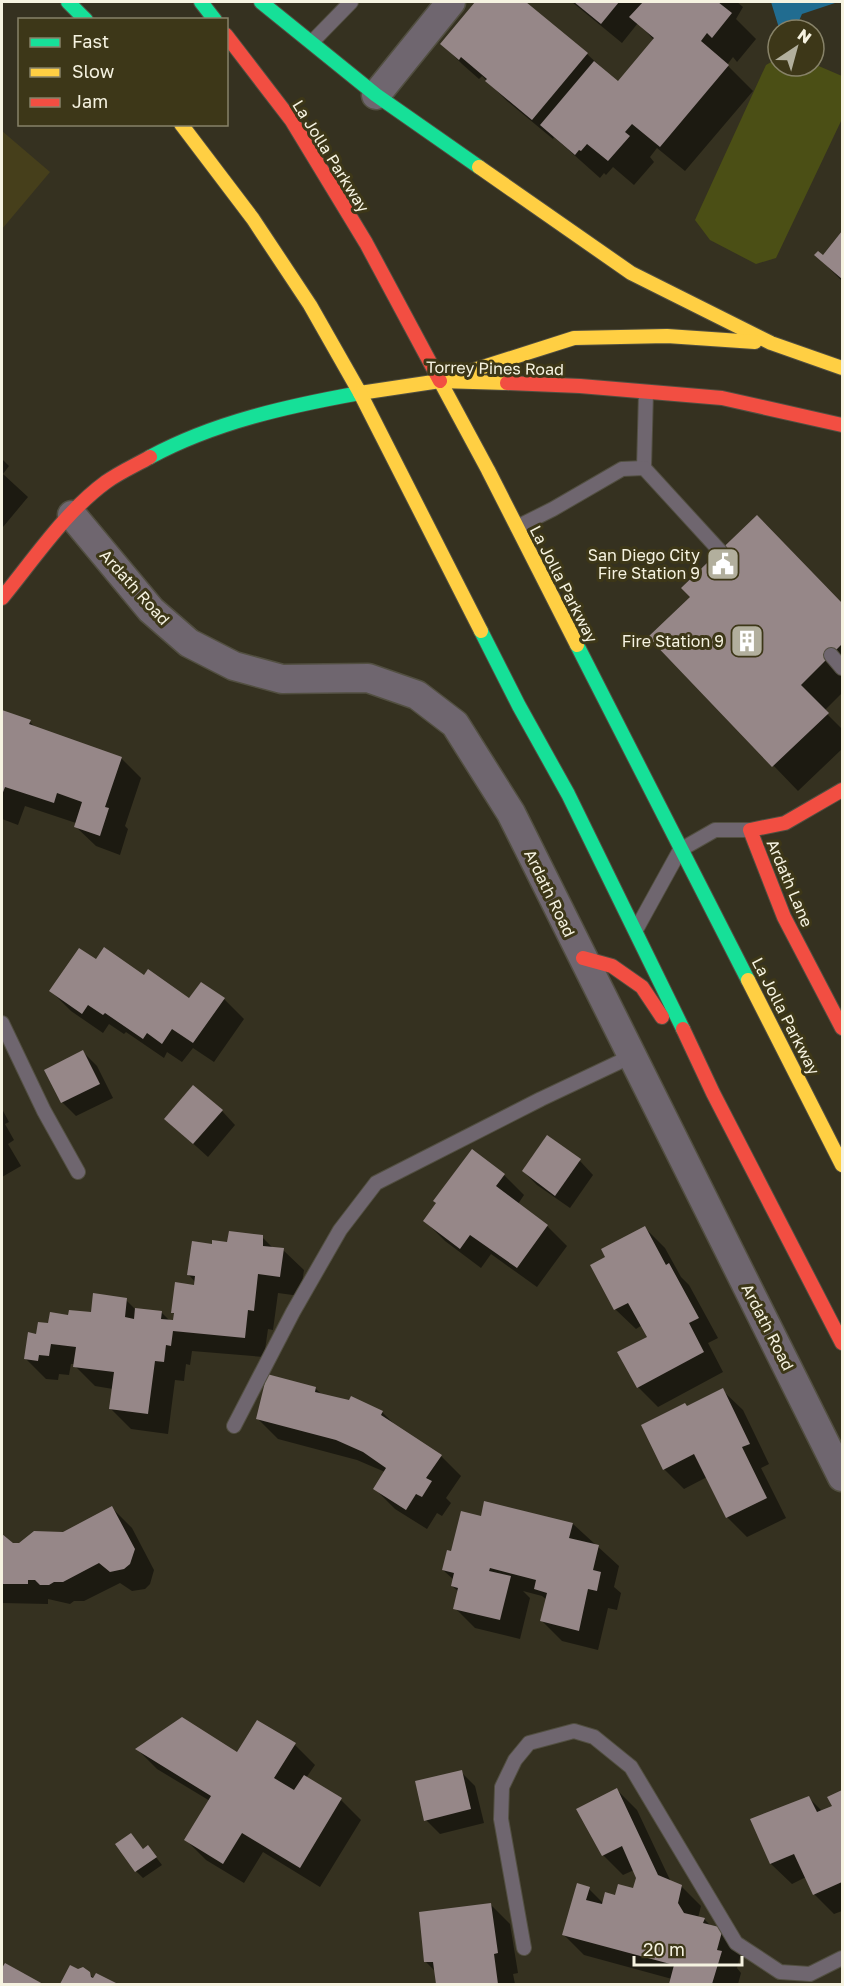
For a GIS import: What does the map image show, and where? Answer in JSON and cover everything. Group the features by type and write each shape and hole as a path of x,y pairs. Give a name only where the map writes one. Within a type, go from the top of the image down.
{"main road":[{"path":"68,2 84,18"},
{"path":"201,2 213,18"},
{"path":"261,2 376,95 632,273 771,343 843,368"},
{"name":"La Jolla Parkway","path":"228,38 292,121 366,243 517,527 680,850 843,1165"},
{"path":"182,126 259,229 310,305 360,393 519,706 568,794 636,930 713,1094 843,1343"},
{"path":"440,381 574,338 667,336 771,343"},
{"name":"Torrey Pines Road","path":"2,598 72,515 103,484 152,455 212,429 291,405 440,381 580,386 722,398 843,424"},
{"name":"Ardath Lane","path":"843,790 785,823 750,830 784,917 843,1028"},
{"path":"583,958 612,966 642,987 713,1094"}],"street":[{"path":"376,95 451,2"},
{"name":"Ardath Road","path":"72,515 151,610 189,644 234,666 282,679 368,678 417,695 454,724 511,813 843,1477"}],"lane":[{"path":"312,42 351,2"},
{"path":"646,392 644,468 720,551"},
{"path":"517,527 622,469 644,468"},
{"path":"831,655 843,668"},
{"path":"636,930 680,850 715,830 750,830"},
{"path":"2,1023 44,1111 78,1172"},
{"path":"234,1426 293,1312 340,1230 376,1183 541,1099 632,1056"},
{"path":"524,1948 501,1819 502,1787 514,1760 529,1743 574,1731 594,1737 631,1767 736,1943 780,1972 810,1974 843,1958"}],"shaded area":[{"path":"2,131 50,172 2,229"}],"green space":[{"path":"766,65 766,78 826,78 826,69 842,76 842,119 776,258 756,264 710,240 695,220"}],"water":[{"path":"771,2 835,2 802,14 800,18 776,18"}],"building":[{"path":"475,2 526,2 588,53 532,120 485,81 487,79 461,57 459,60 440,44"},
{"path":"574,2 619,2 601,24"},
{"path":"643,2 718,2 732,13 712,38 707,33 701,41 729,65 660,147 632,124 625,132 630,136 608,161 587,144 575,155 540,125 594,61 618,81 654,38 629,17"},
{"path":"842,231 842,279 814,255 818,251 823,255"},
{"name":"Fire Station 9","path":"757,515 842,603 842,644 801,685 829,713 772,767 648,637 690,597 681,588"},
{"path":"2,710 31,720 29,724 122,757 105,807 109,808 100,836 74,827 82,802 57,793 54,803 5,787 2,795"},
{"path":"104,947 144,975 148,969 189,998 201,982 225,998 193,1043 172,1029 162,1044 147,1033 143,1039 105,1013 103,1015 88,1005 82,1014 49,991 79,948 96,959"},
{"path":"83,1050 100,1084 61,1103 44,1070"},
{"path":"193,1085 223,1110 193,1144 164,1119"},
{"path":"547,1135 581,1159 555,1196 522,1171"},
{"path":"472,1149 505,1174 496,1186 548,1225 517,1268 470,1235 460,1249 423,1221 436,1203 433,1201"},
{"path":"645,1226 666,1265 669,1263 699,1318 689,1323 704,1352 637,1388 617,1352 647,1337 628,1303 614,1310 590,1265 605,1257 601,1249"},
{"path":"229,1231 263,1235 263,1246 284,1248 280,1277 258,1274 254,1311 248,1310 245,1338 173,1331 171,1346 166,1345 164,1362 155,1361 148,1414 109,1409 114,1372 73,1367 76,1347 51,1344 49,1356 39,1355 38,1361 24,1359 28,1332 36,1334 38,1322 48,1323 50,1312 68,1315 69,1310 91,1312 93,1293 127,1298 125,1317 134,1319 135,1308 162,1311 161,1319 173,1320 174,1313 171,1313 175,1282 194,1285 195,1276 187,1275 192,1241 212,1244 212,1240 227,1242"},
{"path":"267,1374 316,1387 315,1392 349,1400 351,1396 383,1411 381,1415 442,1455 426,1478 432,1481 422,1497 416,1494 406,1510 373,1489 386,1468 363,1452 336,1440 256,1419"},
{"path":"723,1388 750,1444 742,1447 767,1498 726,1518 694,1454 663,1470 641,1425 685,1403 687,1406"},
{"path":"484,1501 573,1523 569,1538 599,1545 593,1570 601,1572 597,1591 588,1589 579,1631 540,1621 547,1593 534,1589 536,1580 490,1568 489,1571 511,1576 500,1620 453,1609 458,1588 451,1586 454,1573 442,1570 447,1550 451,1551 461,1511 481,1516"},
{"path":"112,1506 135,1549 130,1564 124,1569 110,1572 99,1563 63,1582 40,1585 35,1580 28,1580 28,1584 2,1584 2,1534 13,1543 19,1543 34,1531 63,1532"},
{"path":"182,1717 237,1752 257,1720 296,1743 274,1778 294,1790 304,1775 342,1798 300,1868 242,1833 223,1864 184,1840 211,1796 135,1749"},
{"path":"462,1770 471,1809 424,1821 415,1781"},
{"path":"617,1788 658,1875 682,1885 678,1903 684,1913 705,1918 703,1923 723,1928 717,1950 722,1951 712,1984 669,1984 674,1965 562,1935 577,1883 590,1887 586,1900 602,1904 605,1892 615,1895 618,1884 633,1888 636,1878 622,1846 602,1856 576,1809"},
{"path":"842,1790 842,1882 813,1895 794,1854 770,1864 750,1819 809,1796 817,1812 832,1806 827,1797"},
{"path":"131,1833 143,1849 148,1845 157,1857 135,1872 115,1844"},
{"path":"491,1903 498,1953 494,1954 498,1984 436,1984 433,1962 424,1962 419,1912"},
{"path":"5,1963 43,1984 2,1984 2,1968"},
{"path":"70,1965 78,1969 83,1967 90,1972 93,1978 96,1973 118,1984 60,1984"}],"traffic: fast":[{"path":"68,2 84,18"},
{"path":"201,2 213,18"},
{"path":"261,2 376,95 479,167"},
{"path":"150,457 200,434 252,417 360,393"},
{"path":"481,631 568,794 683,1029"},
{"path":"577,645 748,980"}],"traffic: slow":[{"path":"183,126 253,219 310,305 360,393 440,381 507,383"},
{"path":"479,167 631,273 771,343 842,368"},
{"path":"461,374 574,338 667,336 755,342"},
{"path":"440,381 577,645"},
{"path":"360,393 481,631"},
{"path":"748,980 842,1165"}],"traffic: jam":[{"path":"228,38 292,121 366,243 440,381"},
{"path":"507,383 580,386 722,398 842,425"},
{"path":"2,598 77,507 106,482 150,457"},
{"path":"842,790 785,823 750,830 784,917 842,1028"},
{"path":"583,958 612,966 642,987 662,1017"},
{"path":"683,1029 713,1093 842,1343"}],"place":[{"name":"San Diego City Fire Station 9","path":"723,564"},
{"name":"Fire Station 9","path":"747,641"}]}
